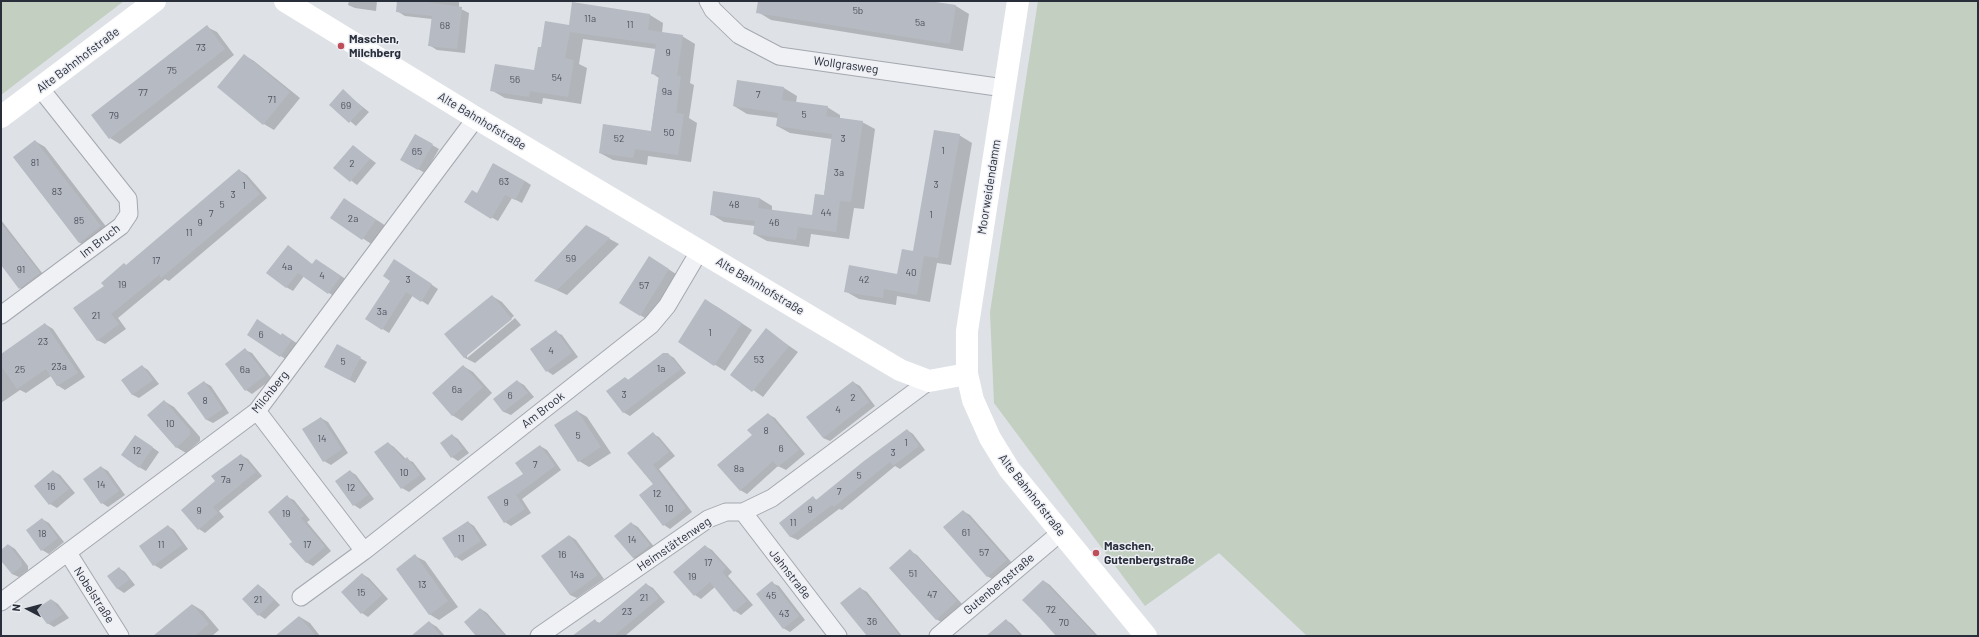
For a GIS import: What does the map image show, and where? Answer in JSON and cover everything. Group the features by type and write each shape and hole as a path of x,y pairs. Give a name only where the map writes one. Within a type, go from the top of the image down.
{"street":[{"name":"Alte Bahnhofstraße","path":"1,117 155,1"},
{"name":"Alte Bahnhofstraße","path":"285,1 476,118 900,370 929,381"},
{"name":"Wollgrasweg","path":"708,1 713,10 739,35 779,56 1004,88"},
{"name":"Moorweidendamm","path":"967,374 967,331 1018,1"},
{"name":"Im Bruch","path":"1,316 121,226 129,214 128,199 40,88"},
{"name":"Milchberg","path":"1,602 257,411 476,118"},
{"name":"Am Brook","path":"301,597 364,551 651,325 667,306 700,250"},
{"name":"Alte Bahnhofstraße","path":"967,374 973,400 990,438 1009,469 1146,636"},
{"path":"929,381 967,374"},
{"name":"Heimstättenweg","path":"539,636 708,519 726,512 742,512 772,498 929,381"},
{"path":"257,411 364,551"},
{"name":"Jahnstraße","path":"742,512 838,636"},
{"name":"Gutenbergstraße","path":"938,636 1060,533"},
{"name":"Nobelstraße","path":"68,553 120,636"}],"green space":[{"path":"1,1 124,1 1,95"},
{"path":"1038,1 1978,1 1978,636 1307,636 1219,553 1145,606 994,403 990,312"}],"building":[{"path":"397,1 420,1 462,7 457,49 428,46 432,16 396,12"},
{"path":"758,1 929,1 956,5 950,44 756,13"},
{"path":"572,2 650,14 648,30 683,35 677,76 681,76 676,113 684,114 678,155 635,149 633,158 599,153 603,124 651,131 659,75 651,74 656,44 570,32 565,58 574,60 568,97 530,91 529,97 490,91 495,64 534,70 538,47 541,47 545,21 569,25"},
{"path":"207,25 225,49 109,139 91,115"},
{"path":"244,54 290,92 263,125 217,87"},
{"path":"737,80 784,87 782,100 828,106 826,116 863,121 851,202 840,201 836,232 798,227 796,240 753,234 755,221 710,215 713,191 760,198 758,208 812,215 815,194 824,195 832,134 776,126 778,113 733,106"},
{"path":"343,89 363,108 349,123 329,105"},
{"path":"934,130 960,134 938,258 924,256 917,295 884,289 883,298 844,292 849,265 897,274 902,249 913,251"},
{"path":"415,134 433,144 418,170 400,160"},
{"path":"35,140 101,226 79,243 13,157"},
{"path":"353,145 370,159 350,182 333,168"},
{"path":"493,163 525,181 515,200 505,195 491,219 464,202 472,190 477,193"},
{"path":"239,169 260,194 161,278 159,275 111,314 119,324 97,341 73,308 104,286 101,283 124,263 126,265"},
{"path":"344,198 376,220 362,240 330,218"},
{"path":"1,223 40,273 19,289 1,265"},
{"path":"586,225 610,238 557,290 534,281"},
{"path":"288,245 312,264 316,259 341,276 328,294 298,273 286,288 266,273"},
{"path":"649,256 669,269 640,316 619,303"},
{"path":"394,259 432,284 421,302 406,292 382,330 365,319 390,281 383,276"},
{"path":"492,295 512,319 464,358 444,334"},
{"path":"705,299 742,323 714,366 678,342"},
{"path":"257,319 281,335 282,333 292,340 280,357 247,335"},
{"path":"45,323 78,373 57,386 46,369 17,389 1,366 1,354"},
{"path":"766,328 789,346 752,392 730,375"},
{"path":"556,330 572,353 546,372 530,349"},
{"path":"337,344 361,357 349,380 324,367"},
{"path":"245,348 266,375 245,391 225,364"},
{"path":"663,353 668,353 681,369 623,413 606,391 625,377 628,380"},
{"path":"142,365 153,380 132,395 121,380"},
{"path":"463,365 483,387 452,416 432,393"},
{"path":"517,380 528,393 503,412 493,399"},
{"path":"204,381 223,409 206,420 187,393"},
{"path":"853,381 869,402 823,438 806,417"},
{"path":"164,400 190,430 190,435 176,448 147,415"},
{"path":"577,410 601,447 578,462 554,425"},
{"path":"768,413 799,450 778,467 773,461 740,491 717,465 752,435 747,430"},
{"path":"321,417 342,449 323,462 302,429"},
{"path":"907,429 919,446 893,466 890,462 834,507 832,505 790,537 779,523 813,496 816,500 864,461"},
{"path":"653,432 669,452 653,465 686,508 663,526 639,495 653,484 627,453"},
{"path":"452,434 463,449 451,458 440,443"},
{"path":"135,435 153,447 139,468 121,455"},
{"path":"388,442 404,460 407,457 420,475 401,489 374,452"},
{"path":"540,445 555,466 516,495 525,509 504,523 487,497 523,474 515,463"},
{"path":"241,454 256,472 213,507 218,513 198,530 181,510 215,481 211,476"},
{"path":"101,466 119,491 101,504 83,479"},
{"path":"53,470 69,489 49,505 34,486"},
{"path":"350,470 368,495 353,506 335,481"},
{"path":"287,495 304,516 301,518 325,547 306,563 289,544 292,542 268,512"},
{"path":"963,510 1007,560 987,577 943,527"},
{"path":"42,518 58,538 41,551 26,530"},
{"path":"468,521 481,541 455,558 442,538"},
{"path":"631,522 650,545 633,558 614,536"},
{"path":"168,525 182,545 153,566 139,546"},
{"path":"569,535 598,575 570,595 541,556"},
{"path":"8,544 22,562 22,566 12,574 1,561 1,550"},
{"path":"705,545 726,568 722,572 747,601 734,612 710,582 694,596 673,572"},
{"path":"910,549 957,601 936,620 889,568"},
{"path":"415,554 448,601 429,615 396,569"},
{"path":"119,567 129,580 117,589 107,576"},
{"path":"362,573 382,595 361,614 341,592"},
{"path":"1043,580 1096,636 1056,636 1022,600"},
{"path":"772,581 799,616 783,629 756,594"},
{"path":"646,583 659,598 614,636 572,636 595,619 598,624"},
{"path":"258,584 274,600 258,616 242,599"},
{"path":"860,587 900,636 867,636 840,603"},
{"path":"51,599 63,614 47,624 36,609"},
{"path":"192,604 209,624 195,636 153,636"},
{"path":"480,608 505,636 476,636 464,622"},
{"path":"299,616 316,636 275,636"},
{"path":"1006,619 1020,636 986,636"},
{"path":"429,621 441,636 411,636"}],"place":[{"name":"Maschen, Milchberg","path":"341,46"},
{"name":"Maschen, Gutenbergstraße","path":"1096,553"}]}
